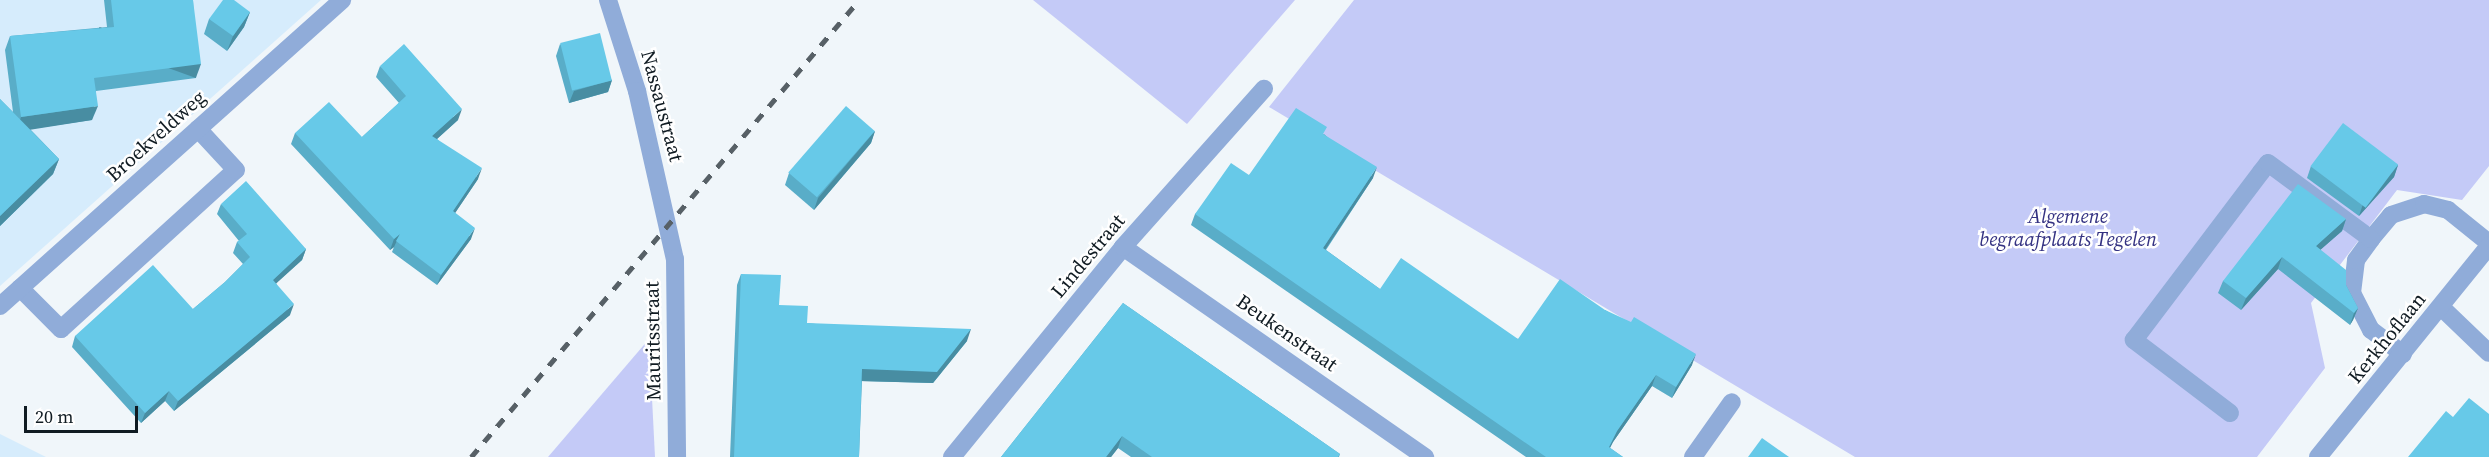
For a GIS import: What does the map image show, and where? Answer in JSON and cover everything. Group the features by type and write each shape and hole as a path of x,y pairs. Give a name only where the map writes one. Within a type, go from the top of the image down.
{"street":[{"name":"Broekveldweg","path":"0,306 342,0"},
{"name":"Nassaustraat","path":"608,0 637,91 669,224"},
{"name":"Lindestraat","path":"952,457 1123,247 1264,89"},
{"path":"20,288 62,329 236,170 198,129"},
{"path":"2230,413 2134,340 2260,172 2268,163 2371,239"},
{"path":"2403,354 2371,330 2354,300 2356,260 2371,239 2391,215 2424,204 2448,210 2489,245"},
{"name":"Mauritsstraat","path":"669,224 675,259 677,457"},
{"name":"Kerkhoflaan","path":"2318,457 2489,245"},
{"name":"Beukenstraat","path":"1123,247 1413,454"},
{"path":"2441,307 2489,353"},
{"path":"1693,457 1731,402"}],"shaded area":[{"path":"0,0 321,0 0,286"},
{"path":"0,434 46,457 0,457"}],"green space":[{"path":"1033,0 1295,0 1187,124"},
{"name":"Algemene begraafplaats Tegelen","path":"1354,0 2489,0 2489,166 2462,200 2397,190 2311,303 2325,368 2257,457 1855,457 1269,107"},
{"path":"649,339 655,457 548,457"}],"building":[{"path":"111,0 193,0 201,64 94,78 98,106 21,117 10,36 114,27"},
{"path":"223,0 234,0 250,12 233,36 209,19"},
{"path":"600,33 612,81 572,90 560,43"},
{"path":"404,44 462,109 432,136 482,168 453,211 475,228 441,275 396,241 400,234 394,239 295,133 329,102 362,137 406,96 380,66"},
{"path":"0,99 59,159 0,216"},
{"path":"846,106 875,131 817,197 788,172"},
{"path":"1296,108 1327,127 1323,134 1377,167 1323,248 1380,289 1401,258 1518,339 1560,279 1605,310 1631,322 1634,317 1696,354 1676,387 1656,375 1617,431 1609,447 1623,457 1546,457 1195,214 1231,163 1249,175"},
{"path":"2343,123 2398,165 2366,208 2311,166"},
{"path":"246,181 306,249 273,280 294,304 178,401 169,391 145,413 75,336 153,265 193,309 225,282 250,257 237,242 247,234 221,204"},
{"path":"2298,184 2346,219 2316,246 2346,270 2346,285 2358,308 2354,313 2282,257 2246,298 2223,281"},
{"path":"741,274 781,275 779,305 808,306 807,323 971,329 937,372 862,369 859,457 734,457"},
{"path":"1123,303 1340,454 1338,457 1152,457 1122,436 1106,457 1001,457"},
{"path":"2469,398 2489,414 2489,457 2408,457 2446,411 2453,417"},
{"path":"1762,438 1789,457 1748,457"}],"railway":[{"path":"471,457 859,0"}]}
